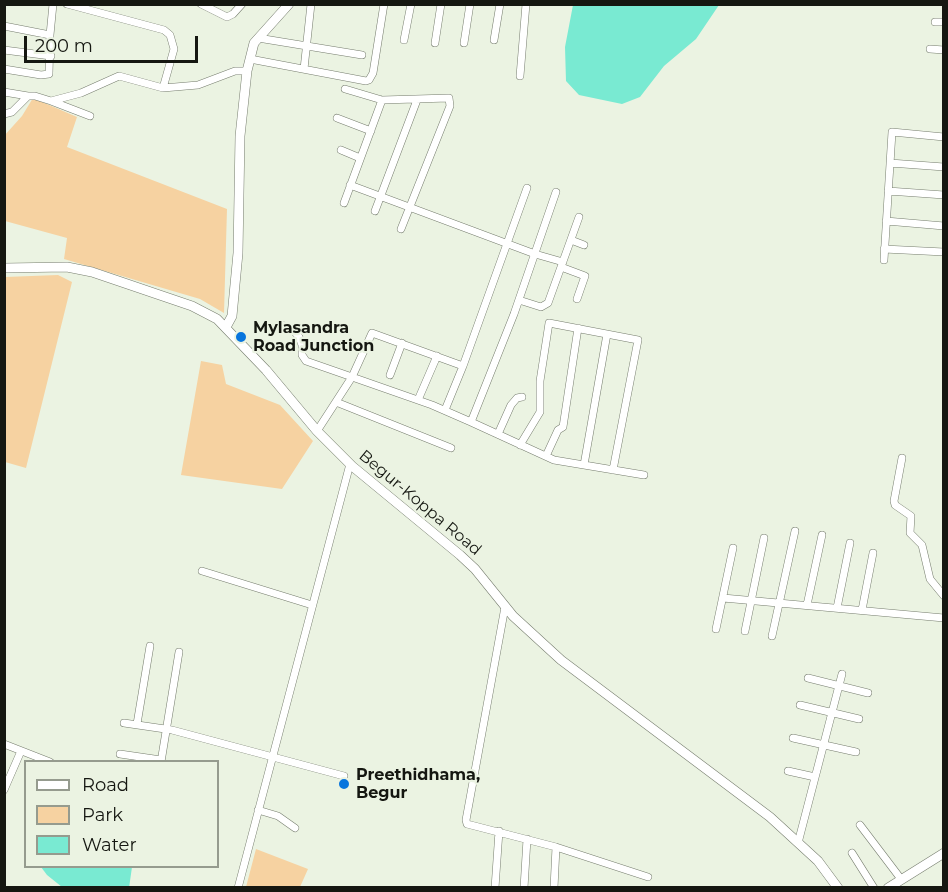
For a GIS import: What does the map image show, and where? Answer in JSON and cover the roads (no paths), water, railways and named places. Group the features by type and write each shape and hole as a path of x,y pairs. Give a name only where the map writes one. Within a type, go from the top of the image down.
{"main road":[{"path":"226,327 232,316 238,253 241,127 247,71 254,43 289,4"},
{"name":"Begur-Koppa Road","path":"4,268 67,267 92,272 192,306 217,319 266,370 317,431 350,464 460,555 475,569 513,616 561,660 770,817 818,861 838,888"},
{"path":"888,888 944,852"}],"street":[{"path":"4,69 46,76 49,74 53,4"},
{"path":"67,4 164,30 170,35 174,49 163,88"},
{"path":"201,4 227,17 242,4"},
{"path":"304,69 311,4"},
{"path":"250,59 363,81 369,80 373,73 384,4"},
{"path":"404,40 411,4"},
{"path":"435,43 441,4"},
{"path":"464,43 470,4"},
{"path":"494,40 500,4"},
{"path":"520,76 526,4"},
{"path":"935,22 944,22"},
{"path":"4,26 50,35"},
{"path":"258,38 362,55"},
{"path":"930,49 944,50"},
{"path":"4,50 51,56"},
{"path":"51,101 81,93 119,76 163,88 198,85 235,71 247,71"},
{"path":"345,89 382,100 449,98 451,102 401,230"},
{"path":"4,92 35,96 90,116"},
{"path":"4,114 12,112 28,96"},
{"path":"344,203 382,100"},
{"path":"375,211 417,100"},
{"path":"338,118 371,131"},
{"path":"884,261 892,132 944,137"},
{"path":"341,150 360,158"},
{"path":"890,163 944,167"},
{"path":"350,185 535,254 585,276 577,299"},
{"path":"445,410 527,188"},
{"path":"471,422 519,300 556,192"},
{"path":"888,192 944,195"},
{"path":"519,300 537,306 545,306 548,303 579,217"},
{"path":"886,221 944,226"},
{"path":"571,240 584,245"},
{"path":"884,249 944,252"},
{"path":"520,445 540,412 540,381 549,323 638,340 613,470"},
{"path":"280,324 294,331 299,337 302,355 306,361 445,410 554,460 644,475"},
{"path":"546,456 558,430 563,427 578,328"},
{"path":"317,431 352,376 372,333 463,366"},
{"path":"584,465 607,334"},
{"path":"390,375 402,343"},
{"path":"418,400 437,356"},
{"path":"498,434 511,405 517,398 522,397"},
{"path":"336,402 451,448"},
{"path":"902,458 895,505 911,516 910,533 922,545 930,579 944,596"},
{"path":"238,888 350,464"},
{"path":"772,636 795,531"},
{"path":"807,605 822,535"},
{"path":"745,631 764,538"},
{"path":"837,608 850,543"},
{"path":"717,629 733,548"},
{"path":"862,610 873,553"},
{"path":"202,571 312,605"},
{"path":"723,598 944,618"},
{"path":"505,607 465,820 468,826 499,831 556,847 648,877"},
{"path":"137,724 150,646"},
{"path":"161,760 179,652"},
{"path":"798,843 842,674"},
{"path":"808,678 868,693"},
{"path":"800,705 859,719"},
{"path":"124,723 166,729 344,776"},
{"path":"793,738 856,752"},
{"path":"4,744 45,760"},
{"path":"4,790 21,751"},
{"path":"120,754 155,760"},
{"path":"788,771 815,777"},
{"path":"258,810 284,819 295,828"},
{"path":"860,825 901,879"},
{"path":"495,888 499,831"},
{"path":"524,888 527,839"},
{"path":"554,888 556,847"},
{"path":"852,853 874,888"}],"water":[{"path":"573,4 719,5 696,39 664,66 640,97 622,104 579,95 566,81 565,47"},
{"path":"42,868 132,868 129,888 62,887"}],"place":[{"name":"Mylasandra Road Junction","path":"241,337"},
{"name":"Preethidhama, Begur","path":"344,784"}]}
